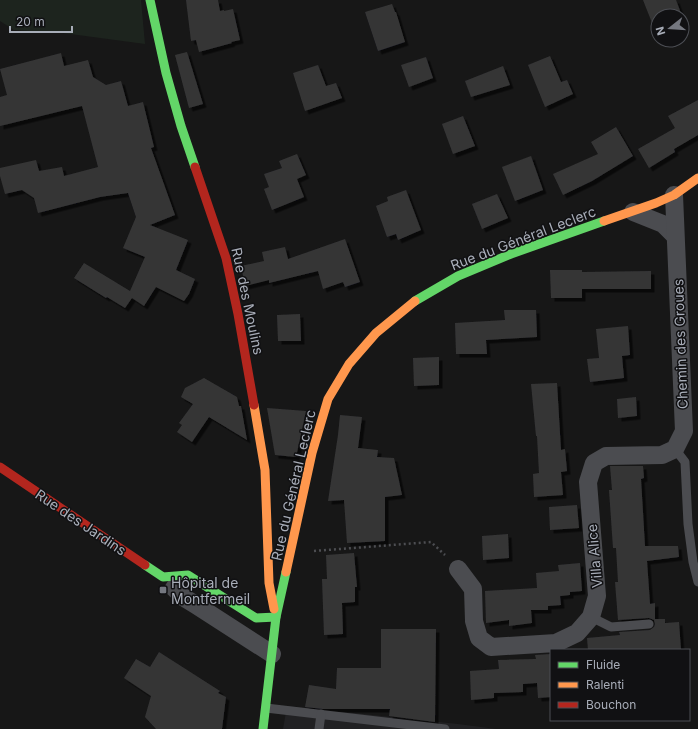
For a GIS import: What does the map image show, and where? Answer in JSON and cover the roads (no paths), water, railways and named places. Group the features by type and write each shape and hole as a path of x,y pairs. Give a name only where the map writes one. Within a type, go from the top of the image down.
{"street":[{"name":"Rue des Moulins","path":"150,0 166,73 181,126 226,258 238,314 265,470 269,582 276,617"},
{"name":"Rue du Général Leclerc","path":"262,729 266,708 276,617 312,453 328,399 349,364 376,333 414,300 458,276 511,254 656,203 674,195 698,178"},
{"name":"Chemin des Groues","path":"674,195 684,431 675,449"},
{"path":"633,212 663,224 675,236"},
{"name":"Villa Alice","path":"458,569 473,589 474,620 479,638 491,647 556,643 577,633 591,617 597,596 588,482 594,463 606,456 662,455 675,449"},
{"name":"Rue des Jardins","path":"0,467 169,583 184,597 272,654"},
{"path":"269,553 291,551"},
{"path":"169,583 188,575 256,618 276,617"}],"lane":[{"path":"675,449 686,462 688,524 693,562 698,582"},
{"path":"591,617 611,627 649,624"},
{"path":"266,708 445,729"},
{"path":"319,729 321,714"}],"place":[{"name":"Hôpital de Montfermeil","path":"163,590"}]}
